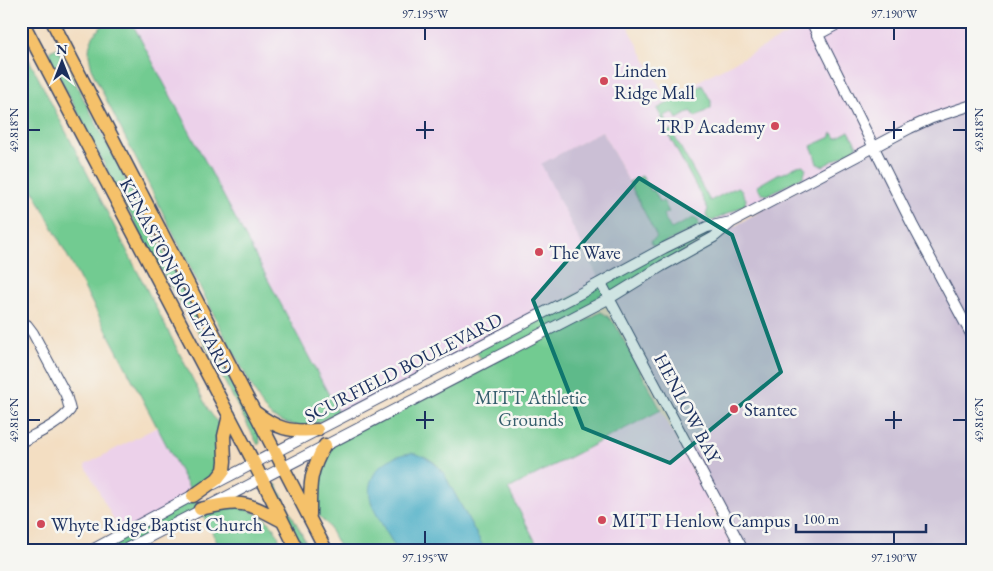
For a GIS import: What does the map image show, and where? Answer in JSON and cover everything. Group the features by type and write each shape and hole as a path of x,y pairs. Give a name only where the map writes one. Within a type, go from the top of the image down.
{"main road":[{"name":"KENASTON BOULEVARD","path":"22,21 254,463 297,550"},
{"name":"KENASTON BOULEVARD","path":"52,21 326,550"},
{"path":"253,410 269,422 283,429 297,432 317,430"},
{"path":"193,496 217,480 224,470 224,436 228,415"},
{"path":"310,518 312,473 315,462 325,445"},
{"path":"200,509 229,502 240,502 262,510 282,521"}],"street":[{"path":"811,21 972,336"},
{"path":"817,35 843,21"},
{"name":"SCURFIELD BOULEVARD","path":"124,550 610,298 714,237 732,222 874,146 932,118 972,106"},
{"name":"SCURFIELD BOULEVARD","path":"92,550 317,430 602,283 664,248 707,227 732,222"},
{"name":"HENLOW BAY","path":"602,283 743,550"},
{"path":"21,323 27,325 33,333 66,395 70,410 65,417 53,425 21,442"}],"highlighted area":[{"path":"639,178 732,235 781,372 670,463 583,428 533,300"}],"shaded area":[{"path":"131,21 625,21 666,98 811,22 817,35 843,21 972,21 972,105 664,248 602,131 542,164 601,283 341,418"},
{"path":"972,105 972,550 743,550 610,298 863,152"},
{"path":"602,131 664,248 601,283 541,164"},
{"path":"661,410 734,550 540,550 508,489"},
{"path":"157,427 193,496 121,534 85,465"}],"green space":[{"path":"108,21 131,21 338,412 314,424 302,426 280,421 264,409 221,329 93,73 89,57 90,44 92,38"},
{"path":"21,44 209,411 221,427 225,456 216,471 205,481 190,490 21,167"},
{"path":"57,48 259,435 260,443 258,445 198,331 152,256 51,63 50,51"},
{"path":"702,85 711,101 711,108 695,117 691,111 677,119 673,112 664,116 669,126 667,127 657,109"},
{"path":"671,130 710,201 737,187 740,188 746,199 745,205 713,221 708,220 706,215 708,209 667,132"},
{"path":"849,131 857,146 854,150 823,166 817,164 811,146 831,137 833,133 836,138"},
{"path":"803,165 806,169 803,177 767,195 761,193 757,186 778,174"},
{"path":"642,176 651,191 654,190 660,202 663,201 669,212 663,215 671,229 693,218 698,220 699,226 658,246 652,245 651,241 657,237 629,182"},
{"name":"MITT Athletic Grounds","path":"732,222 577,317 581,323 601,312 615,324 661,410 508,489 540,550 485,550 443,472 434,462 424,456 371,503 397,550 341,550 328,525 319,516 313,504 322,449 483,363 475,349 664,248"},
{"path":"276,484 310,550 304,550 274,493 273,486"},
{"path":"193,496 200,509 124,550 92,550"},
{"path":"238,505 261,517 272,526 279,540 281,550 221,550 202,513"}],"water":[{"path":"412,453 429,460 443,472 485,550 397,550 379,519 371,502 369,492 374,475 379,468 394,458"}],"place":[{"name":"Linden Ridge Mall","path":"604,81"},
{"name":"TRP Academy","path":"775,126"},
{"name":"The Wave","path":"539,252"},
{"name":"Stantec","path":"734,409"},
{"name":"MITT Henlow Campus","path":"602,520"},
{"name":"Whyte Ridge Baptist Church","path":"41,524"}]}
